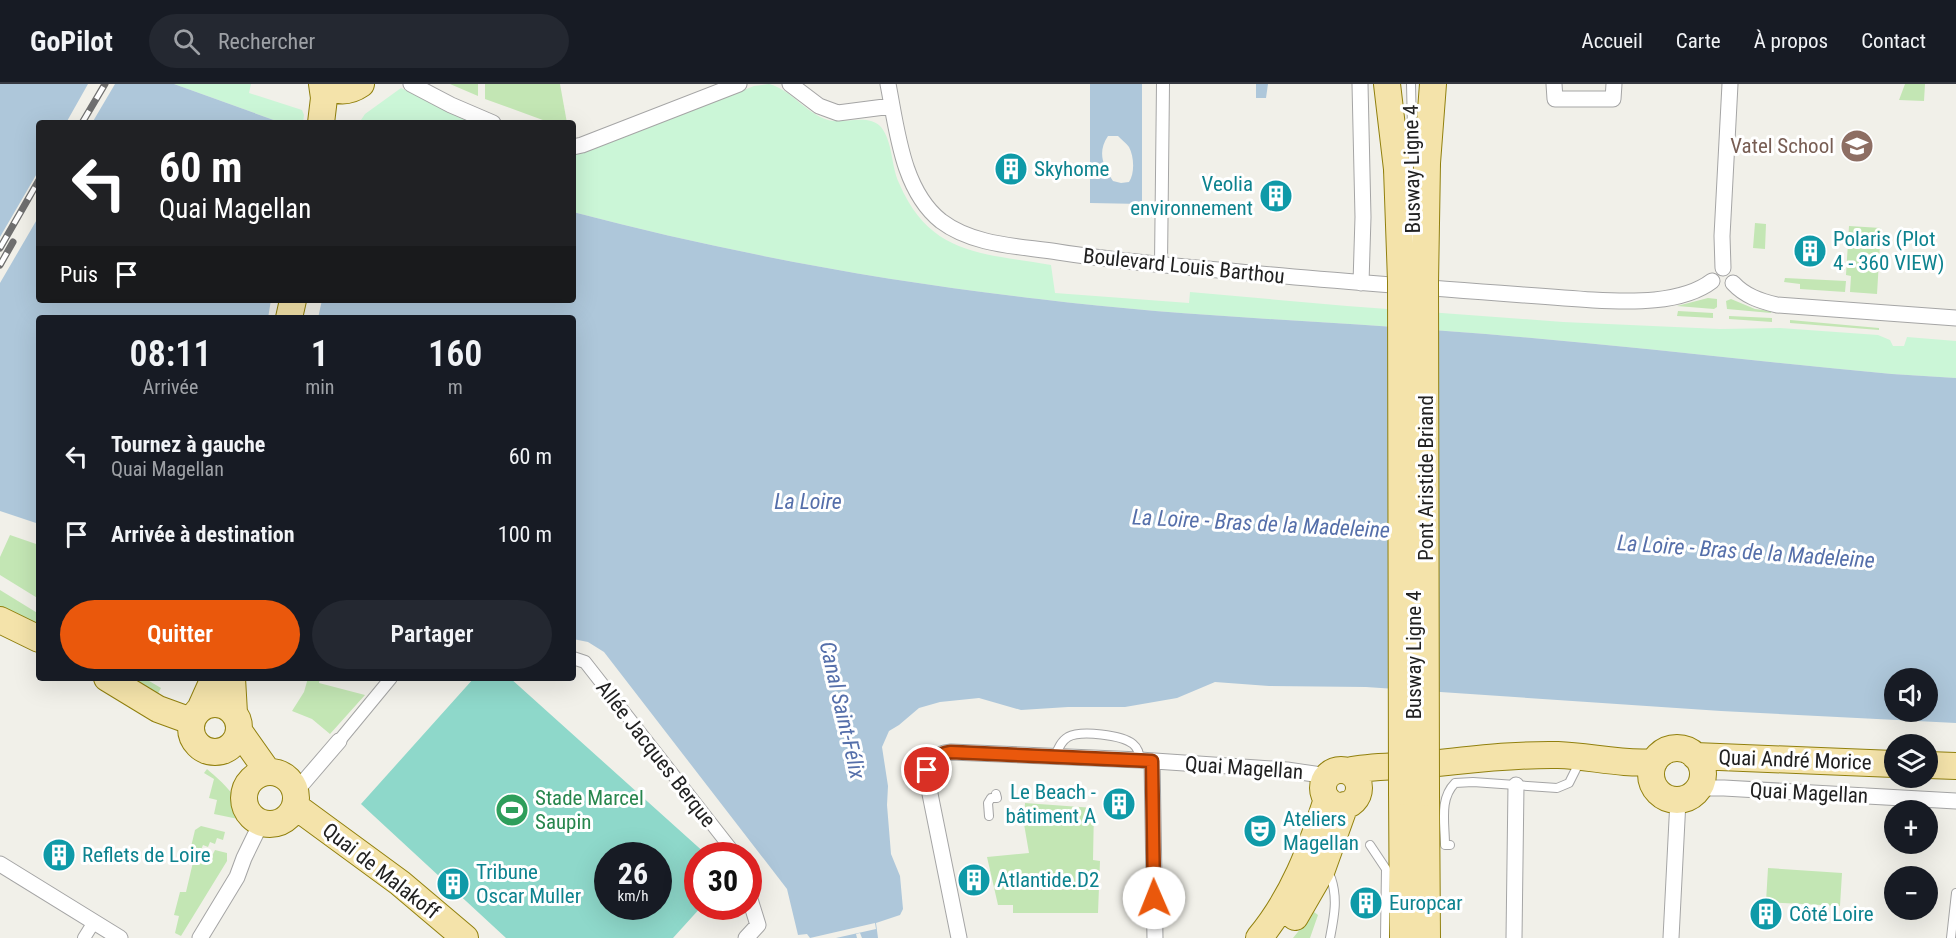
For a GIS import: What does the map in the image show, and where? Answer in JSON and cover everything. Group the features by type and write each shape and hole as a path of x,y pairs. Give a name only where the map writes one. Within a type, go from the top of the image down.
{"main road":[{"path":"322,84 334,90 354,87"},
{"path":"322,84 328,119"},
{"path":"1387,84 1412,168"},
{"path":"1412,168 1433,84"},
{"path":"328,119 354,87"},
{"name":"Pont Aristide Briand","path":"1412,168 1401,281 1414,792"},
{"path":"0,620 36,638"},
{"path":"111,681 158,709 196,714 209,704 227,707 268,772"},
{"path":"212,681 196,714 191,735 196,743 207,751 216,752 230,747 235,741 236,722 232,681"},
{"path":"1674,748 1683,749 1695,756 1702,774 1688,794 1663,796 1653,773 1661,754 1674,748"},
{"path":"216,752 245,789"},
{"path":"1280,938 1304,903 1312,867 1342,788 1409,764 1497,757 1559,755 1582,757 1653,773"},
{"name":"Quai André Morice","path":"1695,756 1884,764"},
{"path":"1938,765 1956,766"},
{"path":"268,772 284,776 295,797 288,818 275,824 261,823 253,819 247,812 243,798 245,789 255,776 268,772"},
{"path":"1403,938 1414,792"},
{"path":"1414,792 1427,938"},
{"name":"Quai de Malakoff","path":"295,797 465,938"},
{"path":"1258,938 1312,867"}],"street":[{"path":"411,84 486,120"},
{"path":"576,146 739,84"},
{"path":"790,84 819,106 838,113 892,106 888,84"},
{"path":"1161,265 1162,84"},
{"path":"1360,84 1361,283"},
{"path":"1554,84 1555,99 1578,100 1613,99 1614,84"},
{"path":"1723,268 1722,236 1730,84"},
{"name":"Boulevard Louis Barthou","path":"892,106 904,156 921,198 933,214 952,228 984,240 1161,265 1361,283 1625,302 1690,293 1712,281"},
{"path":"1723,268 1714,273 1712,281 1715,287 1721,290 1729,288 1733,283"},
{"path":"1723,268 1732,273 1733,283 1740,290 1759,301 1776,305 1956,318"},
{"name":"Allée Jacques Berque","path":"576,659 585,662 726,842"},
{"path":"295,797 333,741 389,681"},
{"name":"Quai Magellan","path":"959,938 927,779 927,770 931,760 940,753 990,758 1055,756 1297,771 1342,788"},
{"path":"1146,761 1151,921 1155,938"},
{"path":"1514,938 1516,785"},
{"name":"Quai Magellan","path":"1688,794 1724,788 1956,801"},
{"path":"1671,938 1688,794"},
{"path":"200,938 237,877 261,823"},
{"path":"0,864 120,938"},
{"path":"746,938 758,925 756,920"},
{"path":"84,938 94,922"}],"lane":[{"name":"Busway Ligne 4","path":"1412,84 1413,255"},
{"path":"1413,278 1413,290"},
{"path":"1055,756 1063,741 1075,734 1109,735 1131,742 1146,761"},
{"path":"1450,845 1445,845 1444,801 1449,789 1455,783 1557,788 1569,783 1582,757"},
{"path":"989,816 988,802 991,798 997,798 996,794"},
{"path":"1370,845 1386,869 1386,938"},
{"path":"1312,867 1331,878 1336,897 1330,938"},
{"path":"1951,938 1956,893"}],"green space":[{"path":"174,84 251,84 249,93 302,110 304,115 303,120 274,120"},
{"path":"450,84 478,84 478,96"},
{"path":"485,84 560,84 566,120 543,120 485,99"},
{"path":"769,84 777,87 812,112 828,120 863,120 876,123 888,140 899,183 912,207 926,225 943,238 961,247 981,253 1051,265 1055,293 1189,303 1190,292 1563,322 1720,329 1780,328 1878,335 1890,340 1893,346 1904,346 1907,337 1956,341 1956,378 1892,374 1502,335 1191,314 980,292 804,264 688,240 576,213 576,153 587,151 754,86"},
{"path":"1905,84 1925,84 1924,101 1899,100"},
{"path":"401,88 469,120 361,120 365,114"},
{"path":"1755,223 1766,224 1765,249 1753,248"},
{"path":"1849,226 1881,228 1877,294 1850,292 1851,276 1846,275"},
{"path":"1785,278 1846,281 1845,292 1800,289 1800,284 1784,282"},
{"path":"1708,298 1717,299 1717,307 1714,309 1677,306"},
{"path":"1731,299 1755,309 1771,311 1771,313 1727,309 1726,301"},
{"path":"1678,311 1713,313 1713,318 1677,316"},
{"path":"1729,316 1772,318 1772,322 1729,319"},
{"path":"1790,320 1879,328 1879,330 1790,323"},
{"path":"10,535 36,544 36,597 0,575 0,557"},
{"path":"0,590 36,612 36,629 0,611"},
{"path":"127,681 149,681 161,688 156,697"},
{"path":"307,681 319,681 319,683 365,695 330,734 312,719 292,711 304,692"},
{"path":"207,769 225,785 235,798 243,820 214,814 217,800 209,798 214,779 204,773"},
{"path":"1025,803 1094,808 1093,860 1100,861 1098,913 1013,913 1013,905 998,905 987,857 1029,853 1024,824"},
{"path":"201,826 225,832 223,840 217,838 215,844 210,842 208,847 203,845 201,850 190,851 195,830"},
{"path":"215,850 227,853 227,861 181,936 175,933 179,916 174,915 180,892 186,892 194,858 205,857 207,852 213,854"},
{"path":"1768,868 1842,873 1840,906 1766,902"},
{"path":"1314,912 1318,915 1310,938 1293,938"}],"shaded area":[{"name":"Stade Marcel Saupin","path":"471,681 513,681 693,842 684,842 684,920 689,920 673,938 506,938 361,804"}],"water":[{"name":"La Loire","path":"0,84 174,84 274,120 36,120 36,303 576,303 576,213 688,240 804,264 980,292 1191,314 1502,335 1892,374 1956,378 1956,723 1936,722 1938,668 1884,668 1884,719 1721,711 1366,687 1269,686 1215,682 1177,698 1125,707 1021,710 979,698 940,702 919,708 889,731 882,747 888,786 887,805 891,854 900,876 903,909 900,915 876,923 878,938 862,938 860,933 856,934 857,938 810,938 807,934 798,935 787,889 762,857 762,842 751,842 604,652 588,642 576,640 576,315 36,315 36,523 0,511"},
{"path":"1090,84 1142,84 1142,204 1090,203","holes":["1108,136 1118,136 1129,147 1132,155 1133,169 1129,182 1113,181 1106,170 1103,159 1103,148"]},
{"path":"1256,84 1268,84 1266,98 1256,98"}],"pier":[{"path":"88,84 115,84 94,120 68,120"},
{"path":"36,175 36,221 0,283 0,237"},
{"path":"270,303 321,303 319,315 268,315"},
{"path":"875,923 876,929 836,938 810,938"}],"railway":[{"path":"84,120 105,84"},
{"path":"0,248 36,185"},
{"path":"0,265 13,242"}],"place":[{"name":"Vatel School","path":"1857,146"},
{"name":"Skyhome","path":"1011,169"},
{"name":"Veolia environnement","path":"1276,196"},
{"name":"Polaris (Plot 4 - 360 VIEW)","path":"1810,251"},
{"name":"Le Beach - bâtiment A","path":"1119,804"},
{"name":"Stade Marcel Saupin","path":"512,810"},
{"name":"Ateliers Magellan","path":"1260,831"},
{"name":"Reflets de Loire","path":"59,855"},
{"name":"Atlantide.D2","path":"974,880"},
{"name":"Tribune Oscar Muller","path":"453,884"},
{"name":"Europcar","path":"1366,903"},
{"name":"Côté Loire","path":"1766,914"}],"route":[{"path":"927,770 931,760 940,753 951,752 1152,761 1154,898"}],"water label":[{"name":"La Loire - Bras de la Madeleine","path":"1261,523"},
{"name":"La Loire - Bras de la Madeleine","path":"1746,551"},
{"name":"Canal Saint-Félix","path":"843,710"}]}
